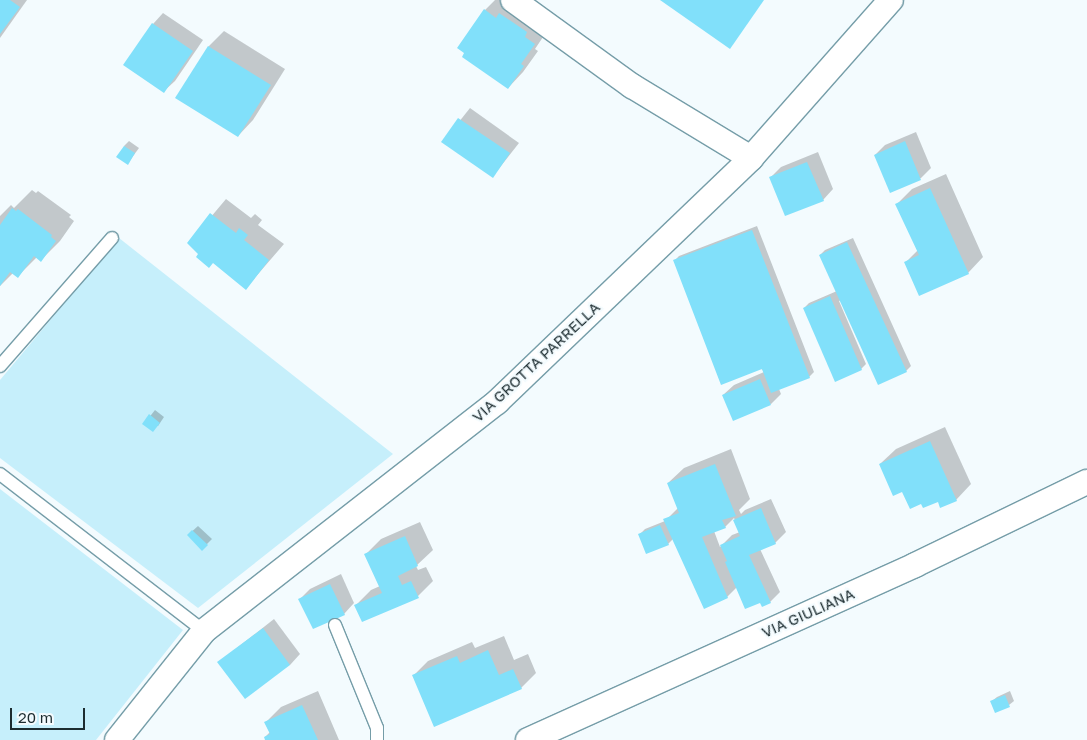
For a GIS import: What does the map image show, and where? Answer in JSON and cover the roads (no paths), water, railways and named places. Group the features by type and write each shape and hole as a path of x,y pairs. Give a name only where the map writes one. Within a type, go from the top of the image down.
{"street":[{"path":"513,0 632,86 751,158"},
{"name":"VIA GROTTA PARRELLA","path":"117,740 204,631 497,402 751,158 892,0"},
{"name":"VIA GIULIANA","path":"528,740 914,565 1087,482"}],"lane":[{"path":"0,366 112,238"},
{"path":"0,474 204,631"},
{"path":"335,625 377,728 377,740"}]}
